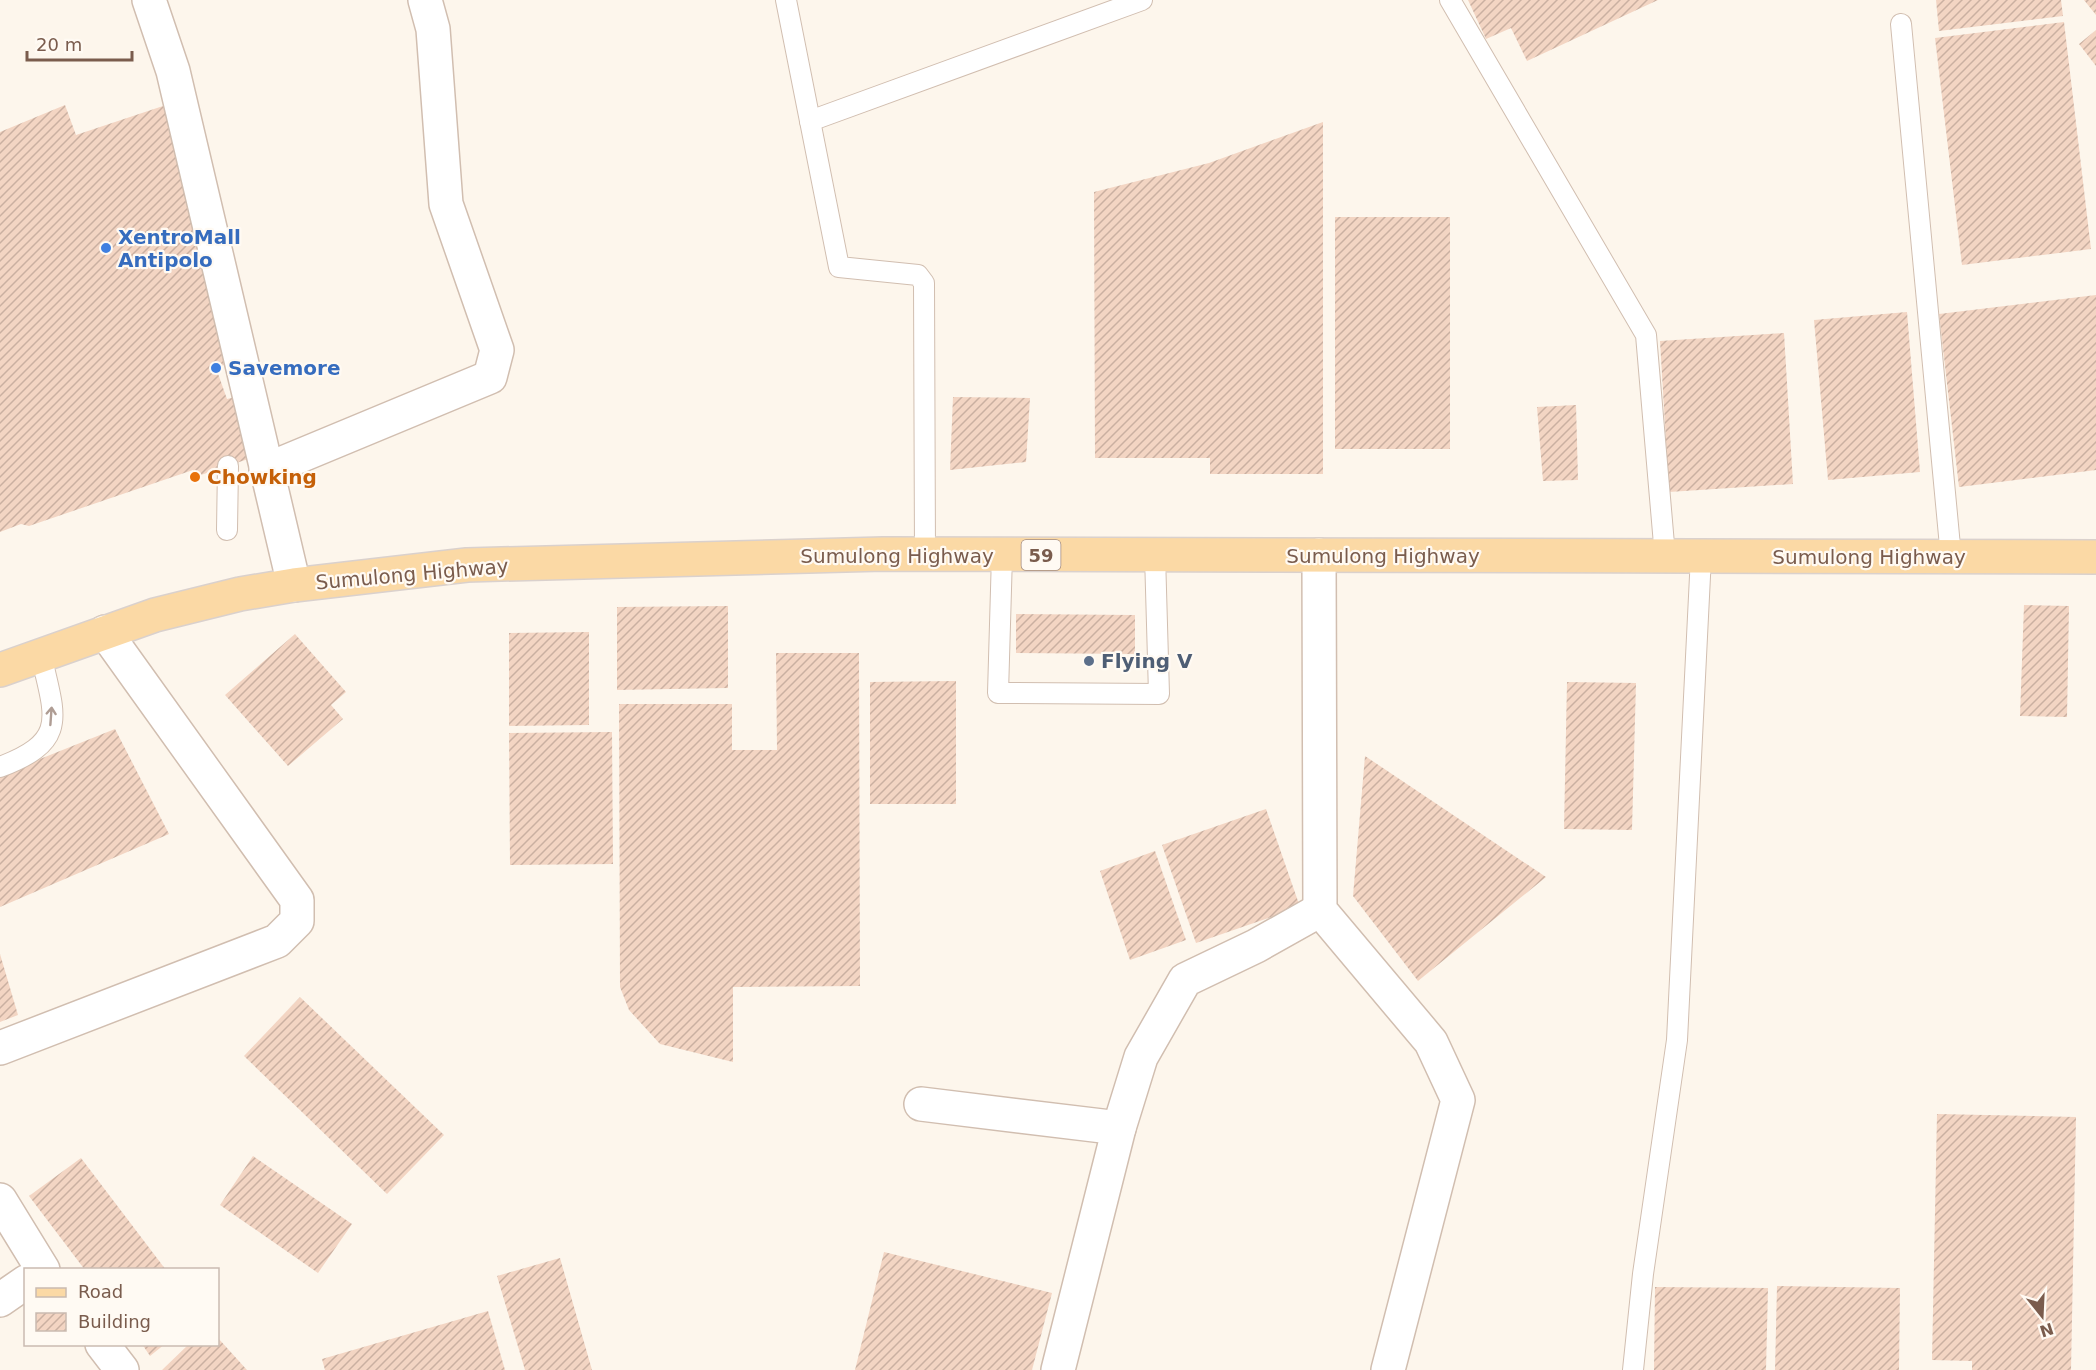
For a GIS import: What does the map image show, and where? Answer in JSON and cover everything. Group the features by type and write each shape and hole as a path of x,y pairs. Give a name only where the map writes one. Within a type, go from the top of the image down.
{"main road":[{"name":"Sumulong Highway","path":"0,670 155,615 240,594 294,585 467,565 925,555 2096,557"}],"street":[{"path":"149,0 173,71 294,585"},
{"path":"266,470 490,377 497,350 446,204 433,29 425,0"},
{"path":"1319,555 1320,910 1431,1042 1458,1100 1388,1370"},
{"path":"0,1048 276,941 297,921 297,900 105,632"},
{"path":"1058,1370 1119,1128 1141,1057 1185,980 1256,946 1320,910"},
{"path":"921,1104 1119,1128"},
{"path":"0,1200 42,1268"},
{"path":"0,1300 24,1283"},
{"path":"104,1346 122,1370"}],"lane":[{"path":"786,0 839,267 918,275 924,283 925,555"},
{"path":"810,121 1142,0"},
{"path":"1450,0 1646,335 1665,556"},
{"path":"1901,24 1951,557"},
{"path":"227,530 228,466"},
{"path":"1002,555 998,693 1159,694 1155,555"},
{"path":"1633,1370 1643,1274 1677,1040 1701,556"},
{"path":"0,767 27,757 49,738 53,711 41,655"}],"building":[{"path":"1468,0 1658,0 1527,61 1511,28 1486,39"},
{"path":"1936,0 2061,0 2063,16 1939,31"},
{"path":"2084,0 2096,0 2096,15"},
{"path":"2064,22 2091,249 1962,265 1935,38"},
{"path":"2096,30 2096,66 2079,44"},
{"name":"XentroMall Antipolo","path":"178,101 237,360 216,368 227,399 235,397 254,457 195,477 193,470 29,526 21,524 0,532 0,132 65,105 76,135"},
{"path":"1323,122 1323,474 1210,474 1210,458 1095,458 1094,192 1209,163"},
{"path":"1335,217 1450,217 1450,449 1335,449"},
{"path":"2096,295 2096,470 1959,487 1939,314"},
{"path":"1907,312 1920,472 1828,480 1814,320"},
{"path":"1784,333 1793,484 1669,492 1660,341"},
{"path":"953,397 1030,398 1026,462 950,470"},
{"path":"1576,405 1578,480 1543,481 1537,407"},
{"path":"2024,605 2069,606 2067,717 2020,716"},
{"path":"728,606 728,688 617,690 617,607"},
{"path":"1016,614 1135,615 1135,654 1016,653"},
{"path":"589,632 589,725 509,726 509,633"},
{"path":"295,634 346,692 331,705 343,719 288,766 225,695"},
{"path":"776,653 859,653 860,986 733,987 733,1062 660,1044 629,1010 620,987 619,704 732,704 732,750 777,750"},
{"path":"956,681 956,804 870,804 870,682"},
{"path":"1567,682 1636,683 1632,830 1564,829"},
{"path":"115,729 169,834 0,907 0,775"},
{"path":"612,732 613,864 510,865 509,733"},
{"path":"1365,756 1546,877 1418,981 1353,896"},
{"path":"1266,809 1300,907 1196,943 1162,845"},
{"path":"1155,851 1186,940 1130,960 1100,871"},
{"path":"0,954 18,1015 0,1022"},
{"path":"300,997 444,1135 387,1194 244,1056"},
{"path":"1937,1114 2076,1117 2071,1370 1972,1370 1972,1361 1932,1360"},
{"path":"253,1156 352,1224 318,1273 220,1205"},
{"path":"81,1158 164,1268 83,1268 29,1196"},
{"path":"884,1252 1052,1293 1032,1370 855,1370"},
{"path":"560,1258 592,1370 525,1370 497,1276"},
{"path":"1777,1286 1900,1288 1899,1370 1775,1370"},
{"path":"1655,1287 1768,1288 1766,1370 1654,1370"},
{"path":"488,1311 505,1370 325,1370 322,1359"},
{"path":"219,1339 247,1370 162,1370 187,1346 219,1346"},
{"path":"143,1346 162,1346 150,1356"}],"place":[{"name":"XentroMall Antipolo","path":"106,248"},
{"name":"Savemore","path":"216,368"},
{"name":"Chowking","path":"195,477"},
{"name":"Flying V","path":"1089,661"}]}
